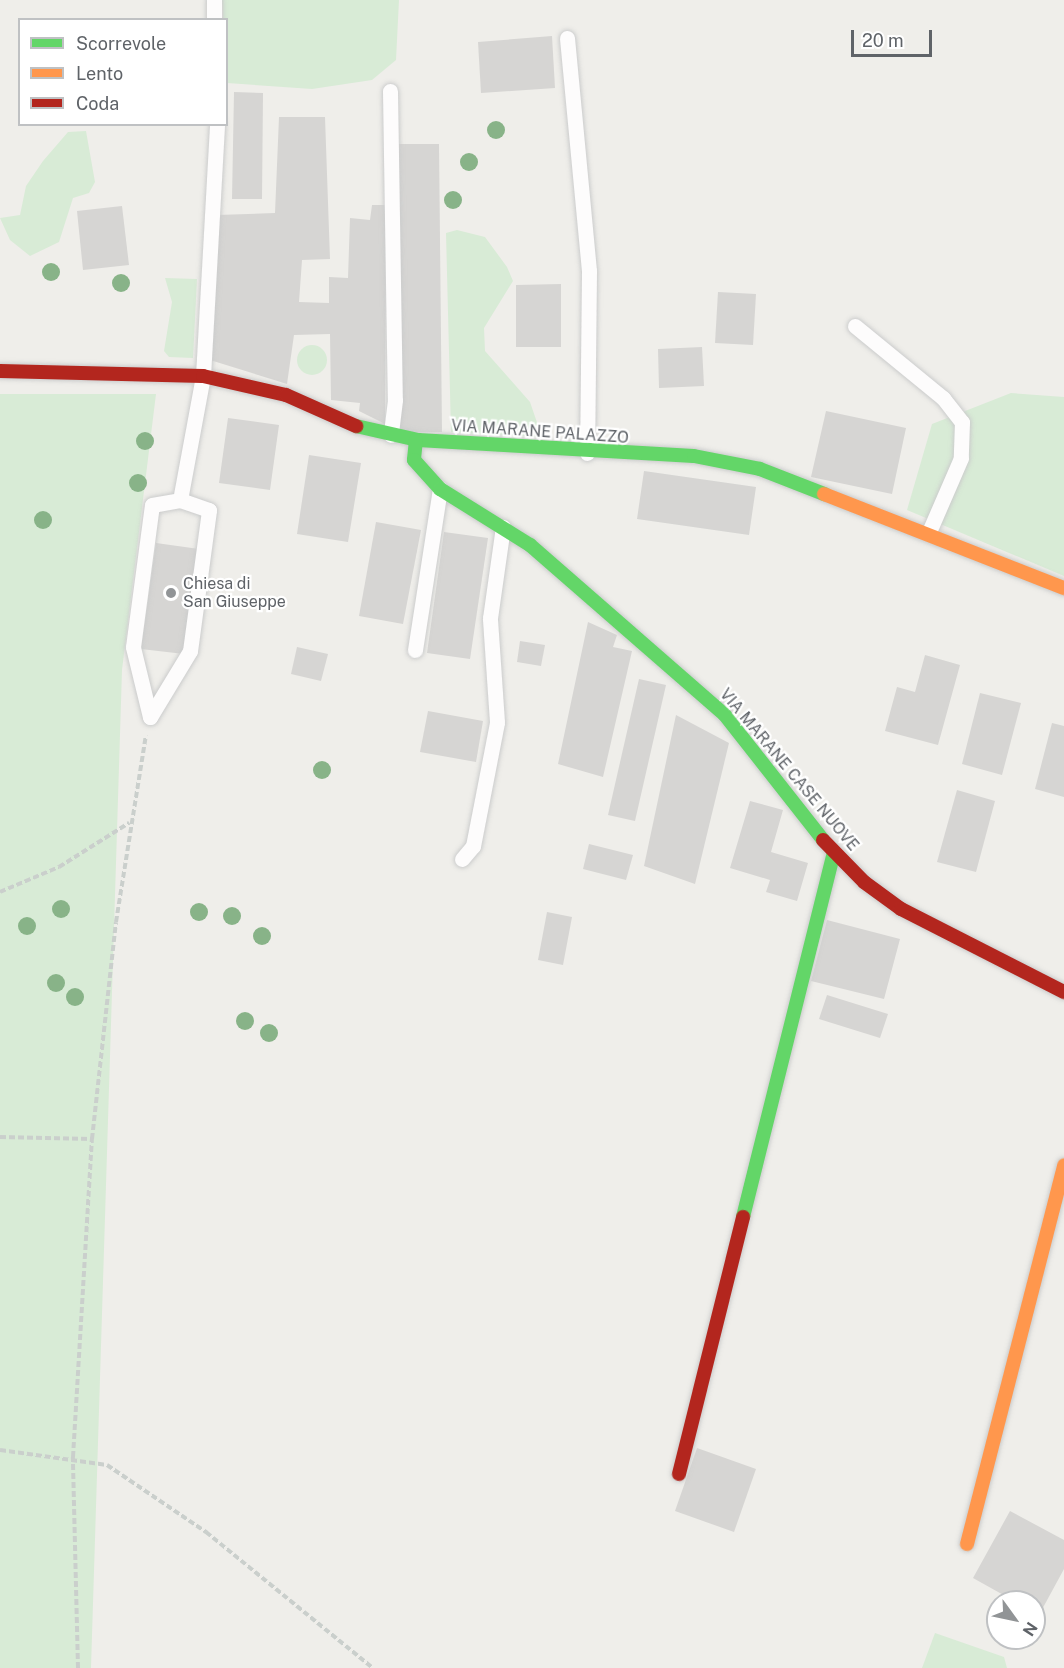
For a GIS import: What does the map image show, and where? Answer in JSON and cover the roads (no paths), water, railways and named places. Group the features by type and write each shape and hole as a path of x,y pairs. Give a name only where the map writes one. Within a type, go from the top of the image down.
{"street":[{"name":"VIA MARANE PALAZZO","path":"0,371 203,376 286,395 391,435 416,440 587,453 694,456 760,469 929,532 1064,588"},
{"name":"VIA MARANE CASE NUOVE","path":"416,440 414,460 440,489 502,527 548,560 724,714 834,852 901,909 1064,992"},
{"path":"679,1474 834,852"},
{"path":"967,1544 1064,1165"}],"lane":[{"path":"214,0 214,18"},
{"path":"567,38 589,271 587,453"},
{"path":"390,91 391,435"},
{"path":"180,500 203,376 217,126"},
{"path":"855,326 942,398 962,423 961,458 929,532"},
{"path":"415,650 440,489"},
{"path":"180,500 209,510 201,580 190,651 150,717 133,647 152,505 180,500"},
{"path":"462,859 473,846 497,722 490,618 502,527"}],"place":[{"name":"Chiesa di San Giuseppe","path":"171,593"}]}
